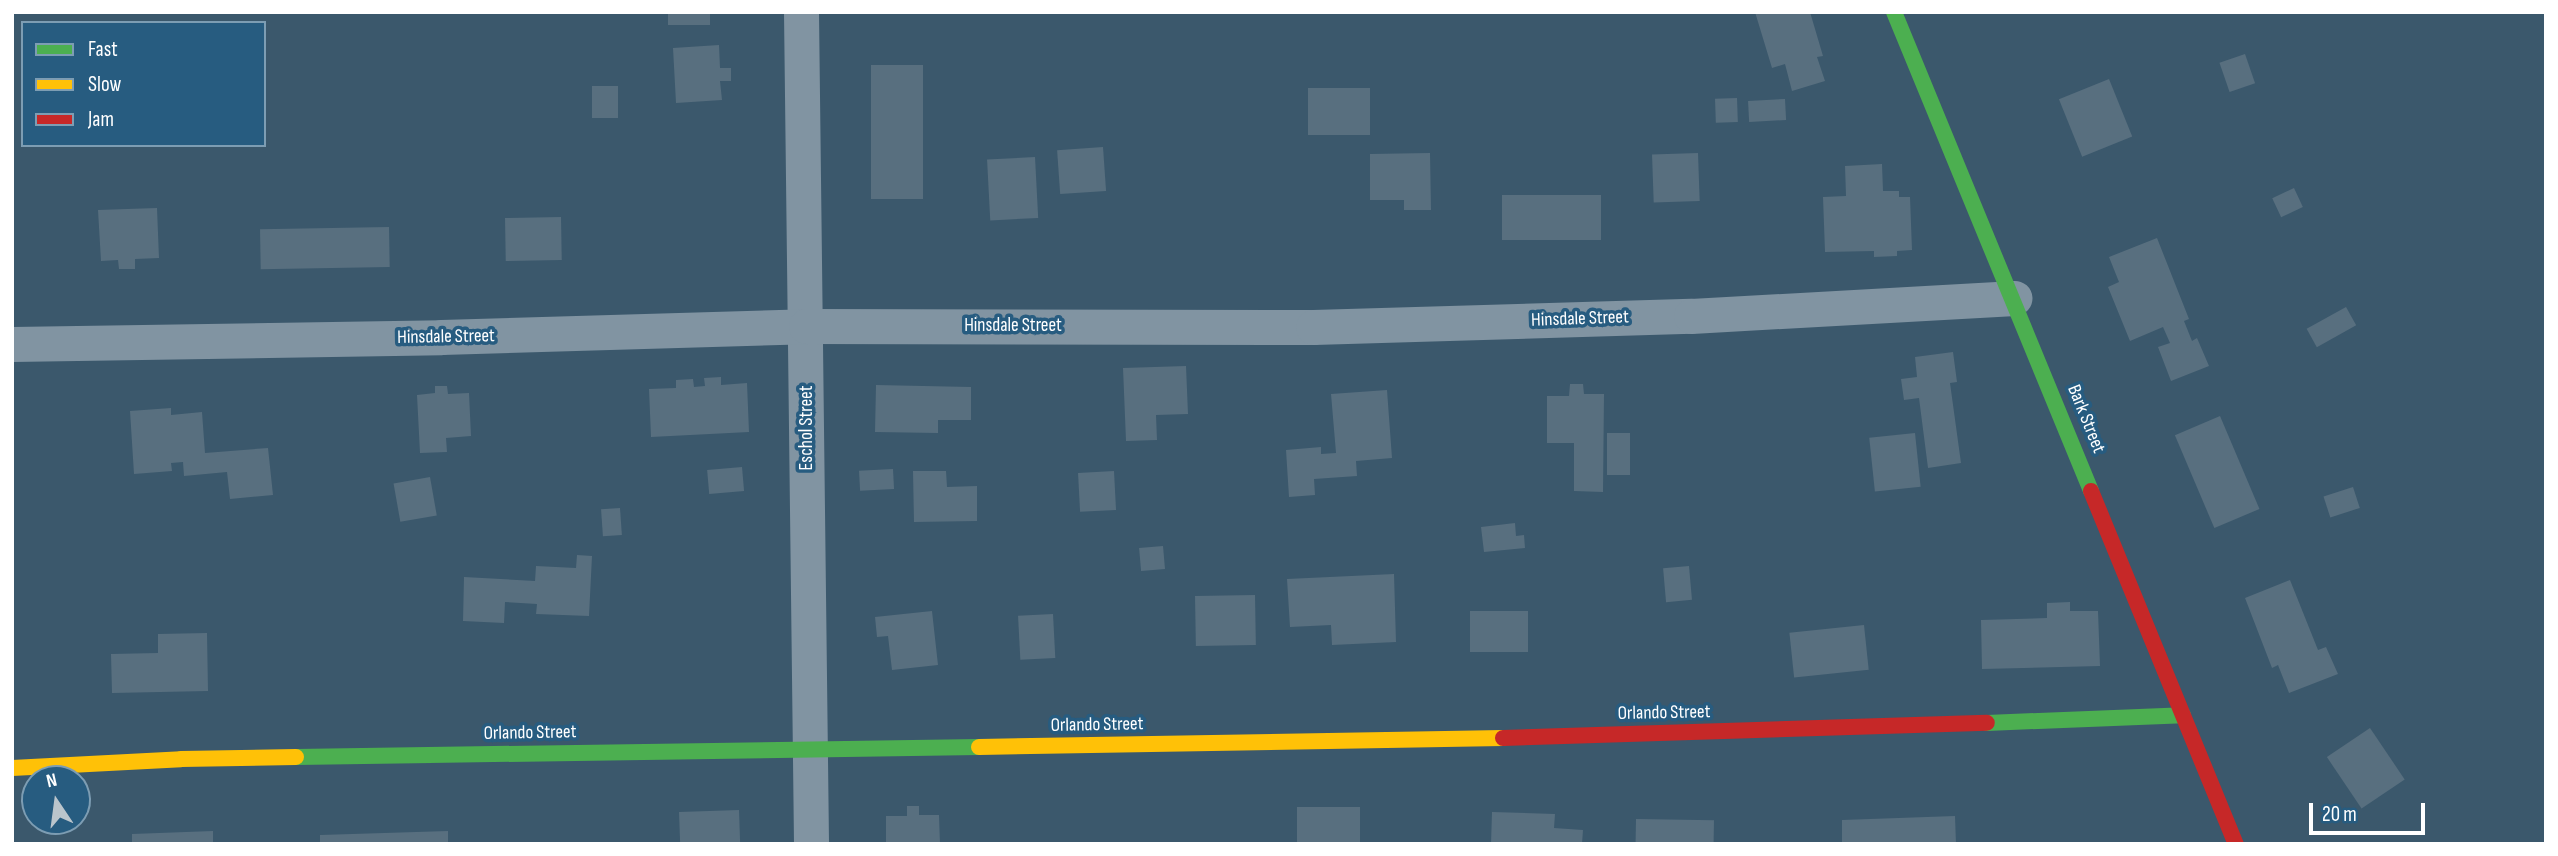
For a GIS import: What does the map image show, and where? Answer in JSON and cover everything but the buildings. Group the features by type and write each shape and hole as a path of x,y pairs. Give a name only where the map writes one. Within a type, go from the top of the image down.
{"street":[{"name":"Eschol Street","path":"801,12 811,844"},
{"name":"Bark Street","path":"1894,12 2014,298 2236,844"},
{"name":"Hinsdale Street","path":"12,344 441,337 806,326 1314,327 1691,316 2014,298"},
{"name":"Orlando Street","path":"12,768 181,759 1589,736 2183,715"}],"traffic: fast":[{"path":"1894,12 2091,491"},
{"path":"1987,723 2183,715"},
{"path":"296,757 979,747"}],"traffic: slow":[{"path":"979,747 1503,738"},
{"path":"12,768 181,759 296,757"}],"traffic: jam":[{"path":"2091,491 2236,844"},
{"path":"1503,738 1987,723"}]}
